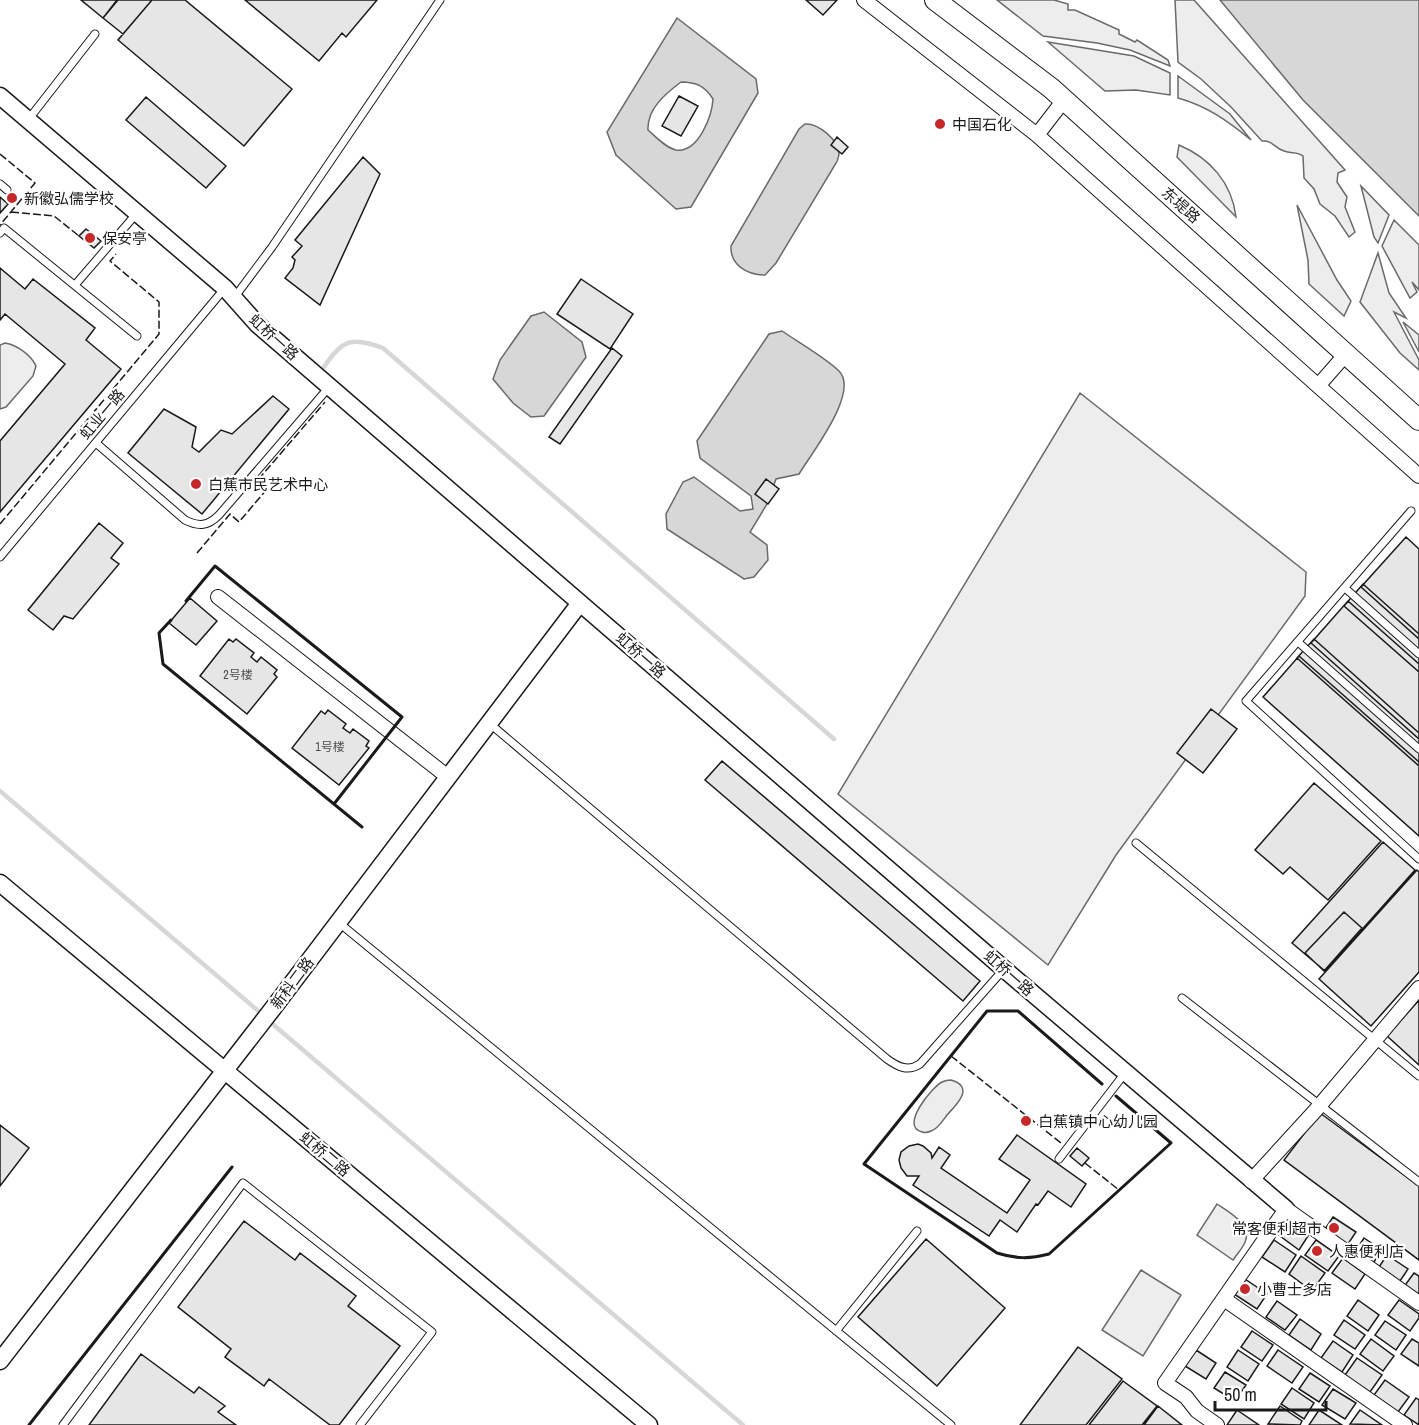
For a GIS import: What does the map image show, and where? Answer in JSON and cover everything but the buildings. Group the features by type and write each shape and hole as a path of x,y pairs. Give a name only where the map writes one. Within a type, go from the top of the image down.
{"main road":[{"name":"东堤路","path":"935,0 1064,100 1419,420"}],"street":[{"path":"864,0 1037,135 1419,476"},
{"name":"虹桥一路","path":"0,96 229,293 257,324 1004,969 1286,1209"},
{"path":"1037,135 1064,100"},
{"path":"1318,386 1346,354"},
{"path":"218,597 448,777"},
{"name":"新科二路","path":"0,1361 274,1007 580,603"},
{"name":"虹桥二路","path":"0,884 649,1425"},
{"path":"1251,1181 1320,1105 1419,988"},
{"path":"1217,1425 1197,1411 1186,1397 1165,1383 1286,1209 1419,1303"},
{"path":"1224,1299 1405,1425"}],"lane":[{"name":"虹业一路","path":"0,557 96,443 272,247 440,0"},
{"path":"28,120 95,34"},
{"path":"0,184 7,190"},
{"path":"75,285 137,213"},
{"path":"0,233 4,228 137,336"},
{"path":"96,443 185,520 193,524 207,524 219,515 330,386"},
{"path":"1411,511 1246,701 1419,859"},
{"path":"1345,588 1419,654"},
{"path":"1298,642 1419,749"},
{"path":"489,723 898,1066 909,1068 920,1064 1004,969"},
{"path":"1136,843 1419,1076"},
{"path":"338,922 951,1425"},
{"path":"1182,998 1419,1182"},
{"path":"1059,1159 1125,1073"},
{"path":"63,1425 243,1183 432,1332 360,1425"},
{"path":"836,1331 917,1231"}],"shaded area":[{"path":"997,0 1054,0 1068,4 1068,10 1075,10 1119,30 1119,34 1135,42 1137,40 1168,60 1170,66 1130,50 1043,36"},
{"path":"1175,0 1194,0 1345,170 1338,173 1337,182 1347,197 1345,207 1355,232 1349,237 1335,216 1320,204 1314,189 1304,178 1303,156 1284,151 1269,142 1262,141 1231,107 1201,79 1178,62"},
{"path":"1220,0 1419,0 1419,216 1303,100"},
{"path":"677,18 756,79 758,93 691,207 676,209 616,155 607,132","holes":["681,82 696,84 707,91 713,99 712,106 707,123 698,139 691,146 676,150 665,145 648,130 648,122 650,115 663,97"]},
{"path":"1048,42 1134,56 1170,73 1170,95 1136,90 1105,91"},
{"path":"1178,76 1230,114 1251,140 1217,115 1178,98"},
{"path":"805,124 816,126 832,138 838,149 837,160 776,263 765,275 746,271 733,259 731,246 799,129"},
{"path":"1179,145 1200,157 1218,173 1230,193 1236,217 1177,157"},
{"path":"1361,186 1389,215 1378,243 1374,237"},
{"path":"1297,205 1337,280 1351,301 1344,316 1309,284 1308,260"},
{"path":"1394,220 1419,245 1419,290 1412,282 1417,292 1410,298 1382,246"},
{"path":"1378,253 1389,293 1406,318 1394,312 1419,360 1419,370 1400,353 1360,302"},
{"path":"544,312 582,342 586,357 544,416 531,417 513,403 493,379 500,360 531,316"},
{"path":"1403,322 1419,335 1419,352"},
{"path":"782,331 839,371 844,381 843,393 839,408 831,423 799,474 776,479 767,504 750,532 767,545 768,560 754,577 744,579 667,529 666,514 683,482 694,477 740,511 753,509 751,496 700,458 697,441 769,334"},
{"path":"5,343 23,351 36,366 33,376 6,407 0,409 0,345"},
{"path":"1080,393 1306,572 1305,596 1116,855 1048,965 838,794"},
{"path":"951,1080 962,1087 962,1096 959,1101 934,1130 922,1132 916,1129 914,1123 916,1115 925,1099 937,1085"},
{"path":"1217,1204 1237,1218 1245,1228 1246,1239 1233,1260 1197,1235"},
{"path":"1141,1270 1181,1295 1143,1356 1102,1330"}],"waterway":[{"path":"324,367 336,351 348,343 363,342 383,348 834,739"},
{"path":"0,791 263,1015"},
{"path":"269,1021 743,1425"}],"fence":[{"path":"0,154 35,183 0,225"},
{"path":"11,212 54,216 79,236"},
{"path":"0,524 159,334 159,302 110,261 116,254"},
{"path":"197,553 230,514 239,522 267,489 257,481 325,402"},
{"path":"951,1056 1061,1143"},
{"path":"1085,1163 1119,1190"}],"wall":[{"path":"186,601 215,566 402,717 334,804"},
{"path":"171,620 159,633 163,664 362,827"},
{"path":"1102,1084 1018,1011 987,1011 864,1164 997,1253 1023,1258 1049,1254 1171,1143 1116,1096"},
{"path":"29,1425 232,1167"}],"place":[{"name":"中国石化","path":"940,124"},
{"name":"新徽弘儒学校","path":"12,198"},
{"name":"保安亭","path":"90,238"},
{"name":"白蕉市民艺术中心","path":"196,484"},
{"name":"白蕉镇中心幼儿园","path":"1026,1121"},
{"name":"常客便利超市","path":"1334,1228"},
{"name":"人惠便利店","path":"1317,1251"},
{"name":"小曹士多店","path":"1245,1289"}]}
